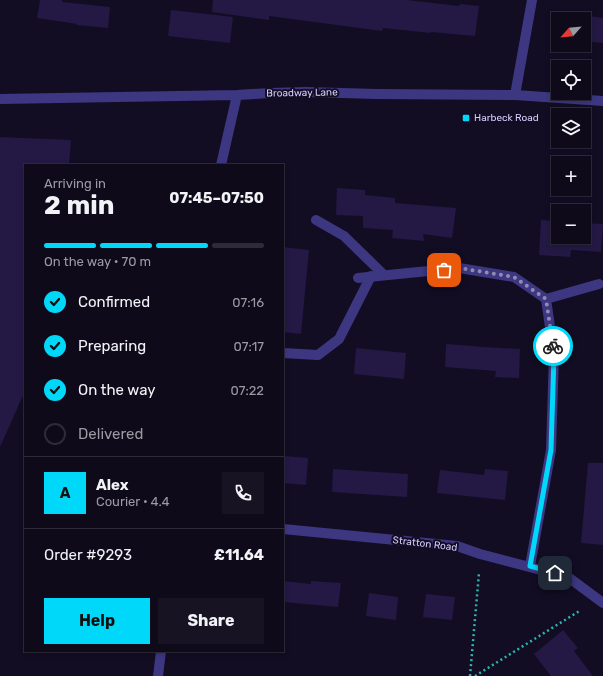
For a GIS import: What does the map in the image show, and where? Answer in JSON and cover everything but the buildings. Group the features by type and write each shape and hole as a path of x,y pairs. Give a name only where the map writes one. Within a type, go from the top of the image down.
{"street":[{"path":"515,95 532,0"},
{"name":"Broadway Lane","path":"0,99 237,96 306,92 515,95 603,101"},
{"path":"222,164 237,96"},
{"path":"316,220 344,236 384,275"},
{"path":"358,278 459,268 514,277 546,299 554,355 551,450 530,566"},
{"path":"284,353 318,355 339,339 371,276"},
{"path":"546,299 599,284"},
{"name":"Stratton Road","path":"284,529 457,546 480,554 568,577 601,601"},
{"path":"158,676 161,652"}],"path":[{"path":"470,676 480,554"},
{"path":"475,676 601,601"}],"way so far":[{"path":"444,270 459,268 514,277 546,299 553,346"}],"place":[{"name":"Harbeck Road","path":"466,118"}],"route":[{"path":"553,346 551,450 530,566 555,573"}]}
